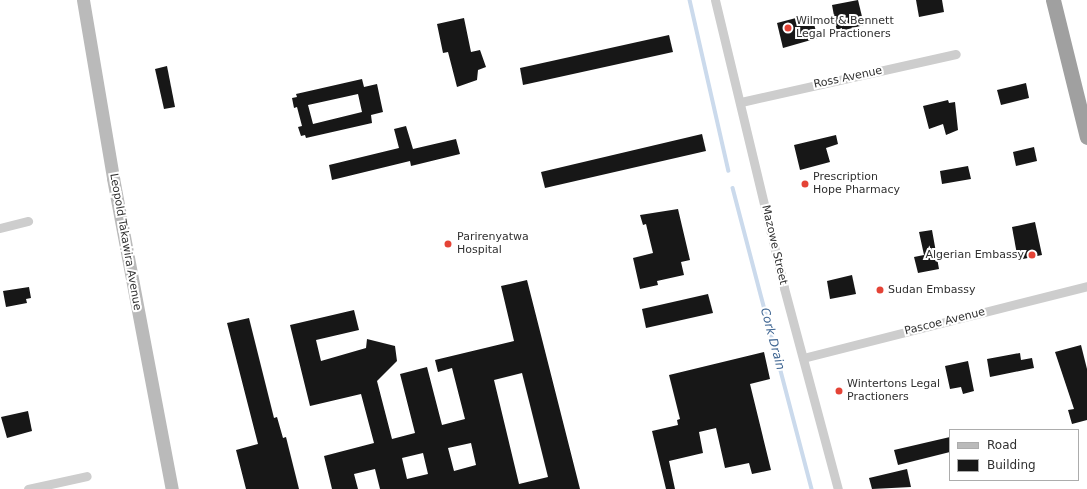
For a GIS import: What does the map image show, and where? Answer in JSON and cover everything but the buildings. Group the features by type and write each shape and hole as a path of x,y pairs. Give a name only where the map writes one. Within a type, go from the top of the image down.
{"highway":[{"path":"1053,0 1087,137"}],"main road":[{"name":"Leopold Takawira Avenue","path":"83,0 113,178 172,487"}],"street":[{"name":"Mazowe Street","path":"715,0 802,358 838,489"},
{"name":"Ross Avenue","path":"741,102 956,54"},
{"path":"0,228 28,222"},
{"name":"Pascoe Avenue","path":"802,358 1087,286"},
{"path":"28,489 87,476"}],"waterway":[{"name":"Cork Drain","path":"690,0 729,171"},
{"name":"Cork Drain","path":"733,188 812,489"}],"place":[{"name":"Wilmot & Bennett Legal Practioners","path":"788,28"},
{"name":"Prescription Hope Pharmacy","path":"805,184"},
{"name":"Parirenyatwa Hospital","path":"448,244"},
{"name":"Algerian Embassy","path":"1032,255"},
{"name":"Sudan Embassy","path":"880,290"},
{"name":"Wintertons Legal Practioners","path":"839,391"}]}
